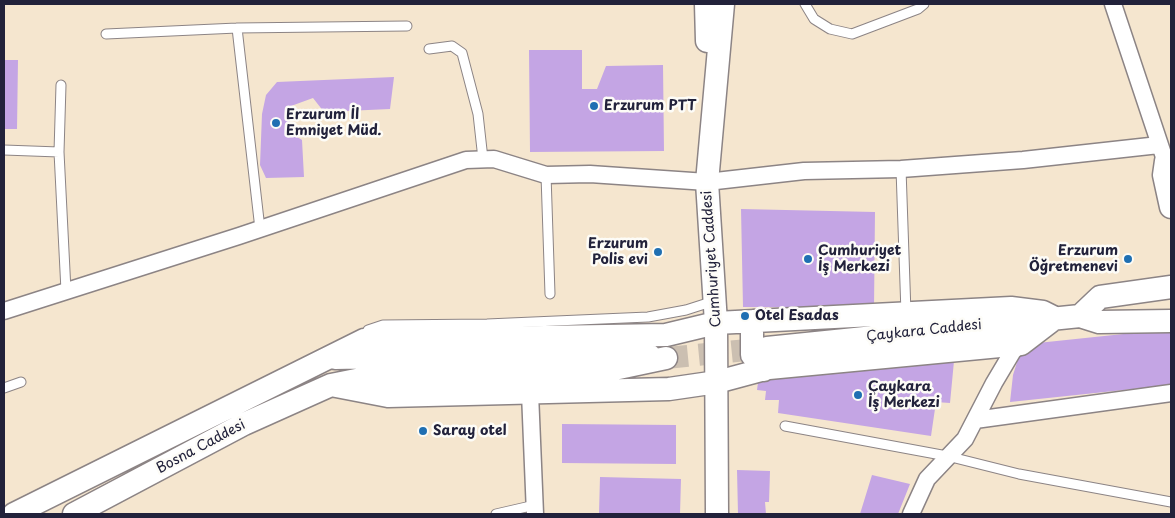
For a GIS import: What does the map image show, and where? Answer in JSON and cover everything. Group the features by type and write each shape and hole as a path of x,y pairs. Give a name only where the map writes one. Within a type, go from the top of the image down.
{"main road":[{"path":"706,4 709,98 707,182"},
{"name":"Cumhuriyet Caddesi","path":"716,514 718,382 715,300 707,182 723,4"},
{"path":"1165,157 1164,175 1171,207"},
{"path":"1080,316 1100,297 1171,287"},
{"path":"14,514 364,340 666,335 716,323 1011,308 1042,312 1055,318 1021,344 764,370 718,382 669,389 388,396 331,385"},
{"name":"Çaykara Caddesi","path":"767,348 1080,316 1099,322 1171,321"},
{"path":"754,321 752,326 752,355 764,370"},
{"path":"666,335 669,336 674,344 676,371 669,389"},
{"name":"Bosna Caddesi","path":"82,512 244,424 331,385 381,374 614,370 666,358 616,352 327,358"}],"street":[{"path":"4,311 260,229 466,160 494,158 546,175 590,174 707,182 804,171 901,169 1022,160 1165,157 1113,4"},
{"path":"911,514 927,479 965,439 1008,359 1021,344"},
{"path":"530,393 535,510"},
{"path":"975,420 1171,393"}],"lane":[{"path":"805,4 814,18 830,29 852,34 918,9 924,4"},
{"path":"106,34 237,28 407,26"},
{"path":"237,28 260,229"},
{"path":"429,49 452,46 462,53 478,114 483,159"},
{"path":"61,85 59,152 66,291"},
{"path":"4,150 59,152"},
{"path":"901,169 906,313"},
{"path":"546,175 550,294"},
{"path":"364,340 368,330 383,325 486,324 648,317 686,310 715,300"},
{"path":"4,388 21,382"},
{"path":"786,426 947,456 1019,474 1171,502"},
{"path":"496,514 535,510"}],"building":[{"path":"529,50 582,50 582,89 597,89 606,66 663,65 664,151 530,152"},
{"path":"4,60 18,60 17,129 4,129"},
{"name":"Erzurum İl Emniyet Müd.","path":"394,77 390,109 324,112 313,98 291,106 289,132 302,140 304,177 266,178 260,165 262,114 266,95 277,82"},
{"name":"Cumhuriyet İş Merkezi","path":"741,209 875,212 874,308 743,307"},
{"path":"1171,329 1171,385 1010,402 1013,375 1018,359 1028,344"},
{"name":"Çaykara İş Merkezi","path":"954,361 950,403 936,402 931,436 778,413 779,400 765,400 766,391 757,390 759,375"},
{"path":"562,424 676,425 676,464 562,463"},
{"path":"737,470 770,471 769,502 765,502 766,514 738,514"},
{"path":"872,475 910,484 898,514 860,514"},
{"path":"600,477 681,479 680,514 599,514"}],"tunnel":[{"path":"666,358 767,348"}],"place":[{"name":"Erzurum PTT","path":"594,106"},
{"name":"Erzurum İl Emniyet Müd.","path":"276,123"},
{"name":"Erzurum Polis evi","path":"658,252"},
{"name":"Cumhuriyet İş Merkezi","path":"808,259"},
{"name":"Erzurum Öğretmenevi","path":"1128,259"},
{"name":"Otel Esadas","path":"745,316"},
{"name":"Çaykara İş Merkezi","path":"858,395"},
{"name":"Saray otel","path":"423,431"}]}
